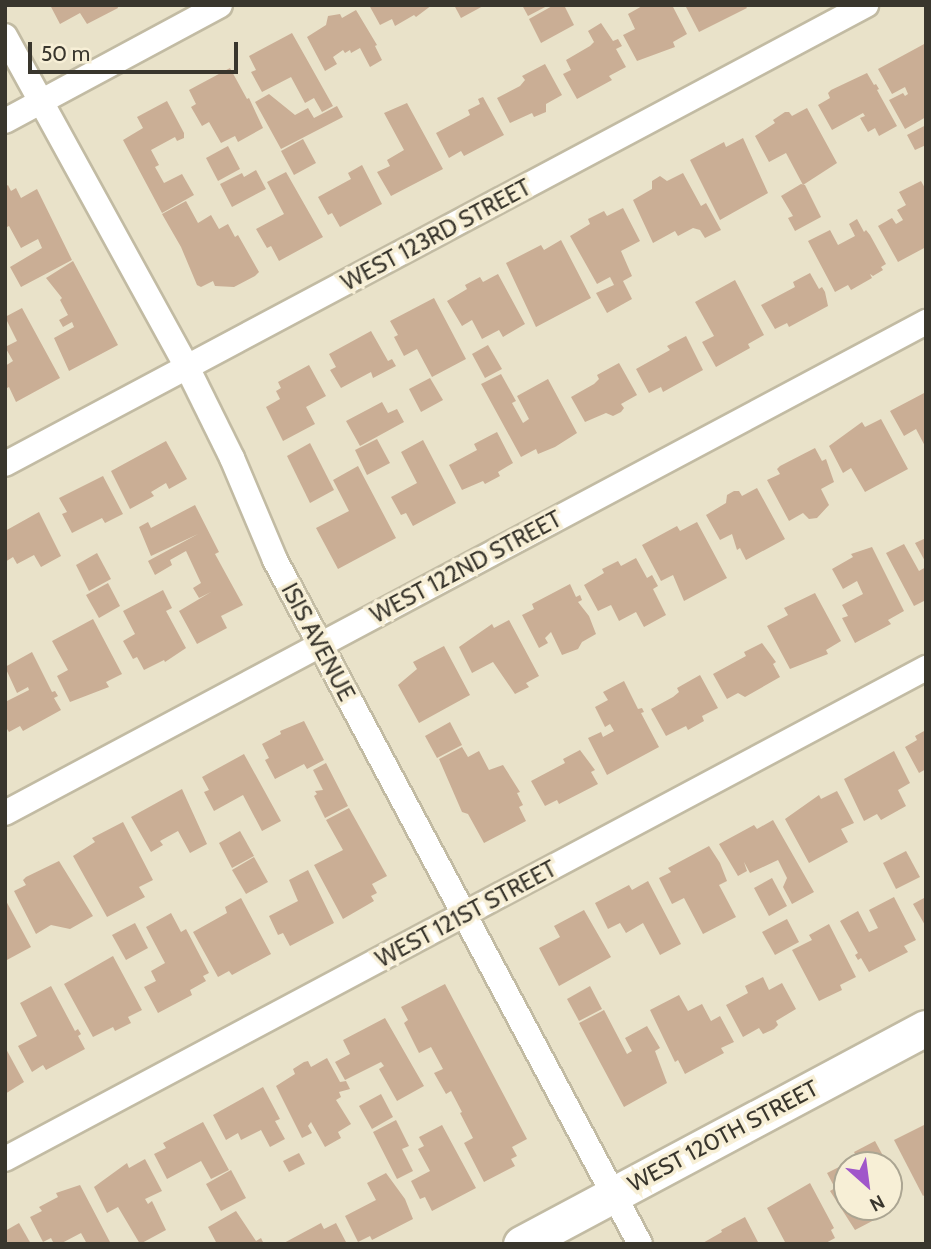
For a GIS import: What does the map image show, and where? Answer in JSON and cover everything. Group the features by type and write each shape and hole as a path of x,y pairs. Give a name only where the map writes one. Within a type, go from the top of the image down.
{"main road":[{"name":"WEST 120TH STREET","path":"521,1244 926,1028"}],"street":[{"path":"5,121 220,5"},
{"name":"WEST 123RD STREET","path":"5,464 866,5"},
{"name":"ISIS AVENUE","path":"5,36 187,367 232,458 275,560 640,1244"},
{"name":"WEST 122ND STREET","path":"5,813 926,321"},
{"name":"WEST 121ST STREET","path":"5,1159 926,668"}],"building":[{"path":"50,5 117,5 118,8 87,24 80,13 60,24"},
{"path":"369,5 432,5 416,17 414,15 395,26 392,19 380,25"},
{"path":"454,5 485,5 461,18"},
{"path":"522,5 549,5 528,16"},
{"path":"554,5 564,5 574,25 541,43 529,19"},
{"path":"644,5 672,5 687,34 673,42 675,47 637,61 623,35 635,29 628,14"},
{"path":"745,5 747,8 699,32 686,7"},
{"path":"356,10 377,45 375,46 382,60 370,67 360,48 351,53 350,50 345,53 343,50 333,57 337,64 325,71 307,37 326,25 328,16 340,14 342,18"},
{"path":"601,23 613,41 618,39 622,46 616,49 626,67 609,76 612,80 577,99 563,74 571,70 566,60 594,42 588,31"},
{"path":"292,33 333,106 322,112 314,98 305,103 291,77 262,92 251,72 256,70 249,56"},
{"path":"926,43 926,117 905,129 889,100 903,93 905,96 908,94 905,87 892,94 878,69"},
{"path":"545,64 562,95 546,104 546,112 534,117 532,113 510,123 497,98 520,86 525,80 522,76"},
{"path":"230,68 247,99 249,98 263,128 238,142 235,136 221,143 209,122 202,126 191,107 196,104 189,90"},
{"path":"867,73 879,89 877,90 897,126 879,136 875,128 868,132 860,118 865,116 863,113 832,130 818,105 830,98 828,93 831,90"},
{"path":"269,94 295,115 308,108 314,118 337,106 343,117 281,149 255,102"},
{"path":"483,97 504,135 464,156 461,151 449,158 436,133 470,115 468,110 480,104 478,99"},
{"path":"167,101 184,138 177,141 175,137 151,150 159,165 155,167 164,183 182,174 194,195 162,213 123,140 143,128 137,117"},
{"path":"407,103 443,169 391,196 377,172 390,166 387,160 404,150 384,113"},
{"path":"807,108 837,163 803,185 786,153 769,162 755,136 775,123 773,120 785,112 792,116"},
{"path":"926,125 926,145 915,150 907,135"},
{"path":"743,138 768,193 720,220 690,160 724,142 726,147"},
{"path":"303,139 316,163 294,175 281,151"},
{"path":"228,146 240,169 218,181 206,158"},
{"path":"362,165 382,204 340,227 332,213 328,215 318,197 351,179 348,173"},
{"path":"256,170 266,189 232,207 220,184 242,173 244,177"},
{"path":"286,172 323,237 279,261 271,246 267,248 256,229 284,214 267,182"},
{"path":"683,173 701,206 706,203 721,230 705,238 700,230 693,228 678,236 675,231 653,243 633,200 652,189 652,181 660,176 667,181"},
{"path":"921,181 926,190 926,247 898,262 878,226 892,218 896,224 903,220 897,210 906,205 899,192"},
{"path":"801,184 805,185 821,217 795,231 788,218 793,216 781,196"},
{"path":"8,185 11,191 16,188 21,198 37,189 72,260 21,287 10,267 42,248 38,239 21,248 9,226 5,228 5,187"},
{"path":"186,201 198,223 211,215 219,229 228,224 235,237 238,235 259,272 255,276 234,287 215,286 213,281 201,287 197,285 181,247 162,214"},
{"path":"623,208 640,241 621,251 632,276 623,281 632,299 607,313 596,293 614,285 610,277 597,284 570,236 590,224 588,219 604,211 607,216"},
{"path":"857,219 864,232 866,230 870,235 886,264 881,267 883,270 873,276 870,274 872,278 851,290 848,285 835,292 808,241 830,230 838,245 855,236 849,224"},
{"path":"561,240 591,298 536,327 506,263 541,245 544,250"},
{"path":"73,261 118,345 69,371 54,338 74,327 72,322 63,327 59,320 68,315 60,300 62,298 46,278"},
{"path":"810,273 819,289 822,287 825,292 828,306 789,327 787,323 775,329 761,305 795,287 793,282"},
{"path":"498,274 525,324 503,337 499,330 482,339 472,320 462,326 447,301 467,289 465,285 480,277 483,282"},
{"path":"735,280 764,335 748,344 750,348 716,367 702,342 714,336 695,302"},
{"path":"434,298 466,359 432,377 417,349 404,356 394,337 398,335 390,321"},
{"path":"22,308 60,378 16,402 9,387 5,389 5,366 13,361 5,347 17,341 5,317"},
{"path":"371,331 388,361 392,359 396,366 373,378 371,372 341,388 330,370 336,367 329,354"},
{"path":"686,336 703,370 663,392 661,387 649,393 636,369 670,350 667,346"},
{"path":"488,345 502,369 485,378 472,354"},
{"path":"619,363 637,395 621,404 624,408 621,412 613,416 606,413 585,422 571,397 594,384 599,379 597,375"},
{"path":"309,365 326,396 306,407 315,424 283,441 266,407 280,399 276,391 281,388 278,382"},
{"path":"501,374 516,401 512,403 523,423 529,419 517,396 548,379 577,433 555,447 538,454 536,449 521,457 481,384"},
{"path":"430,378 443,400 421,412 409,389"},
{"path":"926,392 926,448 916,429 904,436 890,411"},
{"path":"382,402 388,413 397,409 404,422 360,446 346,421"},
{"path":"881,419 908,469 865,492 851,468 843,473 829,446 862,422 865,427"},
{"path":"497,432 513,463 498,472 500,476 485,484 483,481 462,490 449,465 477,450 474,444"},
{"path":"377,439 390,463 367,475 355,450"},
{"path":"423,440 456,503 413,526 406,513 401,515 391,497 417,483 401,452"},
{"path":"166,441 187,479 169,489 166,483 151,492 154,496 130,509 111,471"},
{"path":"310,443 334,490 310,503 287,456"},
{"path":"815,448 822,461 826,459 834,482 821,489 829,505 817,518 809,519 803,513 789,521 767,480 780,474 777,469 780,466"},
{"path":"358,466 396,538 338,569 316,528 349,511 333,480"},
{"path":"103,476 123,514 105,523 102,518 72,533 62,514 67,512 59,498"},
{"path":"757,488 785,539 746,560 740,548 737,550 732,534 720,540 706,515 726,503 727,495 734,491 739,491 742,496"},
{"path":"195,505 219,552 215,554 243,605 221,616 227,628 197,644 179,611 211,592 199,598 193,588 201,583 186,551 170,560 172,565 155,575 148,561 198,534 151,556 139,527 148,522 151,528"},
{"path":"39,512 61,556 41,567 34,555 17,564 13,557 5,562 5,531"},
{"path":"697,522 727,578 684,601 673,575 661,581 642,545 677,526 680,531"},
{"path":"926,538 926,563 915,543"},
{"path":"904,544 919,571 926,567 926,600 914,606 886,553"},
{"path":"872,547 904,611 888,620 891,624 855,643 842,618 848,616 842,605 863,594 857,581 843,589 832,569 853,557 851,554"},
{"path":"97,553 111,579 89,591 76,565"},
{"path":"636,558 647,578 652,575 658,586 653,589 666,615 644,627 636,612 619,621 611,605 598,611 584,585 604,573 602,569 618,561 621,566"},
{"path":"108,583 120,606 99,618 86,595"},
{"path":"570,584 576,597 580,595 582,600 578,602 589,616 596,634 582,642 578,649 562,655 551,632 545,638 548,643 539,648 522,615 534,609 532,604"},
{"path":"163,590 172,608 166,611 186,648 165,662 164,660 144,670 137,657 133,659 123,641 135,634 123,611"},
{"path":"815,593 841,641 826,650 828,654 790,669 767,626 788,615 784,608"},
{"path":"93,619 122,674 106,682 109,687 70,702 57,676 68,670 52,641"},
{"path":"509,620 539,676 526,683 529,687 515,694 493,662 472,673 459,647 492,624 494,628"},
{"path":"762,643 776,662 773,664 780,677 745,697 738,693 727,699 713,674 746,656 744,652"},
{"path":"444,646 470,695 419,723 398,685 417,669 413,662"},
{"path":"32,652 52,692 55,691 58,696 54,698 61,710 23,731 20,726 9,732 5,726 5,702 29,690 28,687 17,693 5,667"},
{"path":"700,675 718,708 702,716 704,721 688,730 686,726 666,736 651,709 673,697 679,692 677,688"},
{"path":"624,681 638,709 642,708 644,712 641,713 659,747 607,775 588,738 601,732 603,737 614,731 610,724 605,727 595,707 608,700 603,692"},
{"path":"304,721 324,760 307,769 304,764 275,779 265,760 269,758 262,744 281,734 280,731"},
{"path":"450,722 462,745 437,758 425,736"},
{"path":"926,730 926,769 919,773 905,747 917,740 915,736"},
{"path":"462,747 468,757 479,751 489,770 503,765 520,792 517,793 523,805 519,807 526,821 484,843 468,814 462,812 439,759"},
{"path":"580,750 595,770 591,772 598,784 559,804 557,800 545,806 531,781 565,763 563,759"},
{"path":"894,751 910,783 898,790 906,806 881,820 877,814 864,821 844,779"},
{"path":"244,754 281,821 262,831 243,795 214,811 204,792 209,790 202,777"},
{"path":"326,763 348,806 325,818 314,796 317,794 315,791 323,790 313,770"},
{"path":"182,789 207,844 190,853 178,831 160,841 163,845 151,852 131,817"},
{"path":"837,791 854,823 841,829 848,842 809,863 785,819 819,795 821,799"},
{"path":"349,808 387,876 372,884 377,893 371,896 374,901 343,919 314,865 343,850 326,820"},
{"path":"773,820 814,892 792,904 783,887 787,878 778,860 750,873 744,862 747,871 738,876 719,844 754,825 757,829"},
{"path":"123,822 153,880 139,887 145,897 107,917 73,856 95,842 92,838"},
{"path":"240,831 254,856 232,868 219,843"},
{"path":"709,846 727,881 719,885 736,917 703,934 684,898 672,904 659,878 671,872 668,868"},
{"path":"906,851 920,877 896,889 883,863"},
{"path":"254,857 268,882 246,894 232,870"},
{"path":"59,861 93,916 70,929 51,925 36,934 14,891 26,885 23,880 26,877"},
{"path":"308,870 334,923 290,946 283,933 278,935 269,916 298,901 289,880"},
{"path":"772,878 787,906 769,916 754,888"},
{"path":"648,881 681,944 660,955 643,923 626,933 620,923 608,929 595,903 629,885 632,890"},
{"path":"894,897 916,940 904,946 908,952 869,972 861,958 858,960 855,955 858,953 840,921 858,911 869,932 878,928 869,910"},
{"path":"241,898 271,954 232,975 229,971 218,977 193,932 227,913 225,907"},
{"path":"5,899 31,947 5,961"},
{"path":"926,899 926,927 913,904"},
{"path":"584,910 611,957 559,986 539,948 560,937 554,926"},
{"path":"171,913 181,932 186,929 209,973 203,976 206,981 190,990 192,995 158,1013 144,987 156,981 151,971 165,963 146,927"},
{"path":"787,919 799,942 775,955 762,932"},
{"path":"135,923 148,948 126,960 112,935"},
{"path":"829,924 856,977 840,985 842,990 819,1001 792,950 812,940 809,935"},
{"path":"113,956 142,1010 128,1017 131,1023 115,1031 113,1027 93,1037 64,984"},
{"path":"763,977 769,990 782,983 796,1009 776,1021 778,1025 774,1029 763,1034 759,1028 743,1037 726,1005 748,993 745,986"},
{"path":"445,984 527,1139 512,1147 517,1156 511,1159 515,1166 484,1182 464,1143 473,1138 460,1113 462,1112 451,1091 446,1094 434,1073 443,1069 431,1047 419,1053 404,1023 408,1020 401,1007"},
{"path":"51,986 75,1031 78,1029 81,1034 78,1036 85,1049 46,1070 43,1065 32,1072 18,1046 37,1036 20,1003"},
{"path":"590,986 602,1009 579,1021 567,999"},
{"path":"679,995 688,1011 702,1004 711,1021 720,1016 734,1042 721,1048 724,1053 685,1074 678,1060 675,1062 650,1010"},
{"path":"604,1010 627,1054 632,1051 625,1038 647,1026 660,1048 655,1051 667,1083 624,1107 579,1023"},
{"path":"385,1018 424,1086 397,1101 379,1069 384,1066 381,1062 345,1080 335,1062 350,1054 343,1040"},
{"path":"5,1047 24,1082 5,1094"},
{"path":"327,1058 340,1082 346,1081 350,1089 339,1092 341,1097 336,1100 351,1124 338,1132 341,1138 325,1147 311,1122 308,1126 312,1133 302,1138 276,1086 295,1074 293,1069 304,1062 308,1061 311,1067"},
{"path":"263,1087 280,1119 275,1121 285,1139 270,1147 261,1130 241,1140 238,1133 226,1140 213,1115"},
{"path":"381,1094 393,1117 372,1129 359,1106"},
{"path":"396,1120 409,1146 402,1149 413,1171 397,1179 373,1132"},
{"path":"203,1122 229,1170 211,1179 201,1161 167,1179 154,1154 166,1148 163,1143"},
{"path":"926,1124 926,1194 923,1196 903,1157 903,1151 900,1151 894,1140"},
{"path":"442,1125 476,1188 432,1211 425,1197 420,1199 411,1181 430,1171 418,1149 424,1146 419,1137"},
{"path":"875,1141 880,1151 856,1151"},
{"path":"299,1153 305,1164 289,1172 283,1161"},
{"path":"145,1159 162,1191 145,1199 148,1204 152,1201 166,1230 140,1244 118,1207 107,1213 94,1187 127,1163 129,1168"},
{"path":"231,1170 246,1198 221,1211 206,1184"},
{"path":"833,1170 833,1184 827,1173"},
{"path":"386,1173 405,1199 413,1219 372,1240 370,1236 358,1242 345,1216 376,1200 367,1183"},
{"path":"810,1183 834,1228 831,1230 835,1238 824,1244 786,1244 767,1208"},
{"path":"80,1185 111,1244 87,1244 81,1233 60,1244 54,1244 51,1238 43,1242 30,1217 42,1211 39,1207 58,1197 56,1193"},
{"path":"236,1211 256,1241 261,1238 264,1244 217,1244 208,1227"},
{"path":"745,1217 759,1244 701,1244 722,1232 721,1230"},
{"path":"849,1221 872,1221 855,1230"},
{"path":"19,1223 31,1244 5,1244 5,1231"},
{"path":"321,1223 324,1229 336,1223 347,1244 282,1244"}]}
